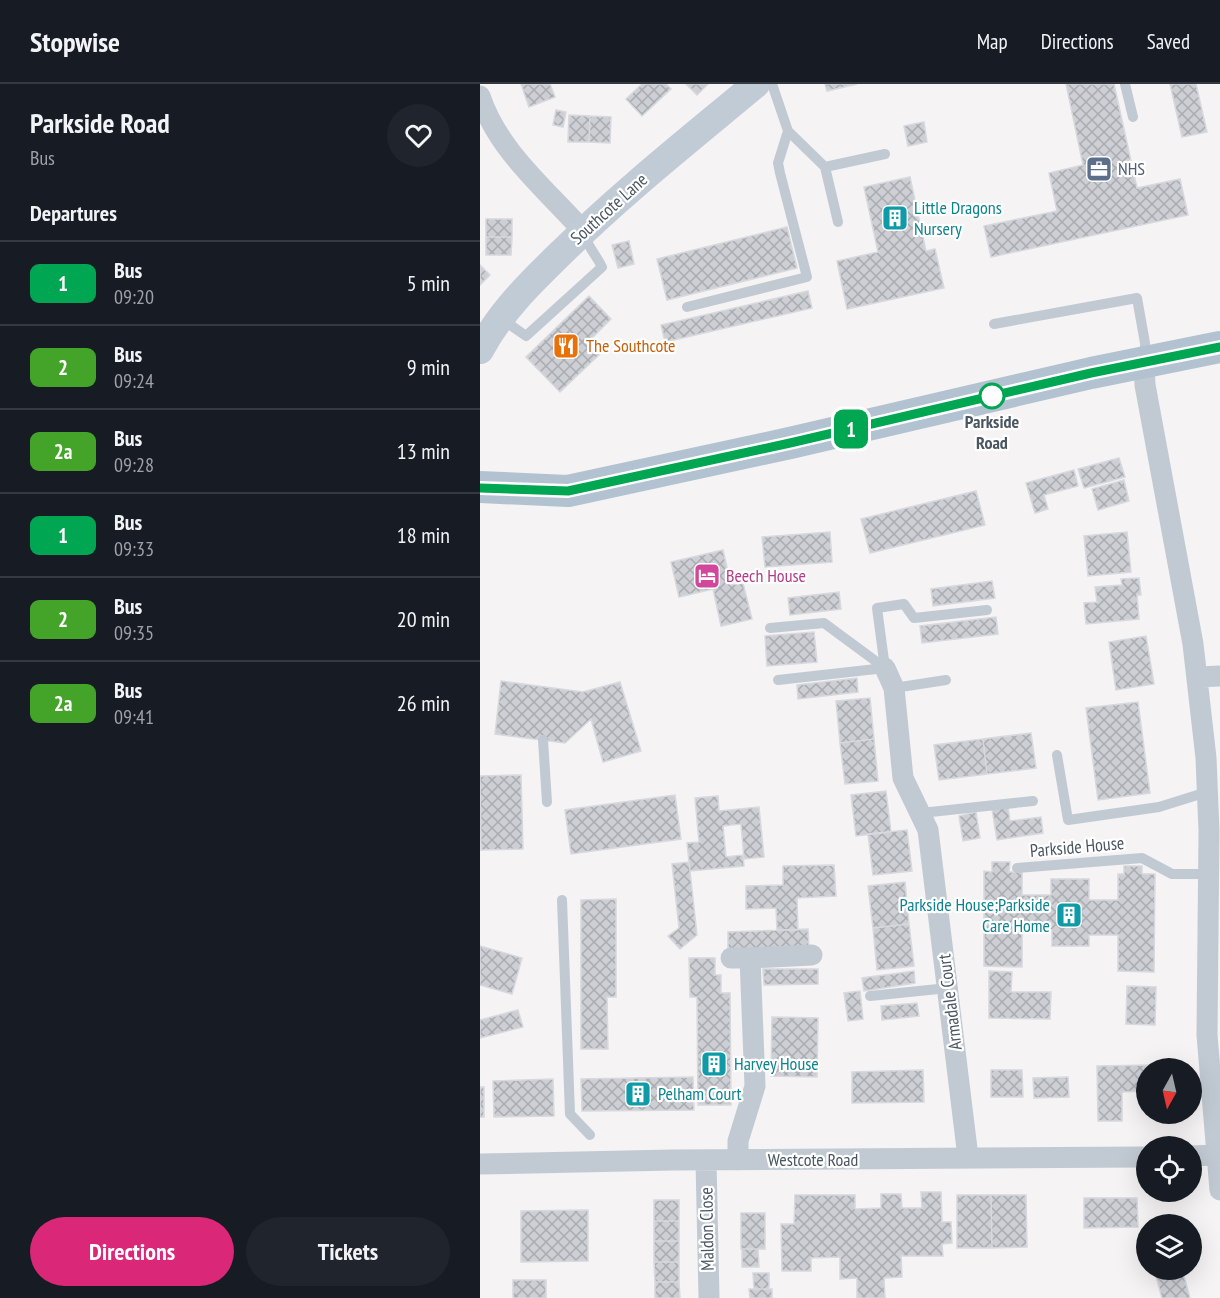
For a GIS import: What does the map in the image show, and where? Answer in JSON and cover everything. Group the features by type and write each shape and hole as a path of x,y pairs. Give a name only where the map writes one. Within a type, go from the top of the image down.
{"main road":[{"path":"480,488 568,491 1220,346"},
{"path":"480,507 523,507 547,503 568,491"}],"street":[{"name":"Southcote Lane","path":"480,350 492,322 583,231 635,184 756,84"},
{"path":"480,96 491,124 506,147 583,231"},
{"path":"1144,362 1145,385 1198,678 1208,792 1215,832 1209,874 1207,1035 1220,1190"},
{"name":"Armadale Court","path":"885,668 894,687 903,778 928,830 968,1157"},
{"path":"1198,678 1220,676"},
{"path":"738,1160 738,1141 755,1086 741,958 812,955"},
{"path":"1202,1156 1216,1155"},
{"name":"Westcote Road","path":"480,1164 1136,1156"},
{"name":"Maldon Close","path":"706,1161 709,1298"}],"lane":[{"path":"772,84 788,131 825,166 838,222"},
{"path":"1125,84 1133,117"},
{"path":"687,307 807,278 778,163 788,131"},
{"path":"825,166 885,154"},
{"path":"492,322 526,336 602,267 596,254 587,245 583,231"},
{"path":"994,324 1137,298 1145,343 1144,362"},
{"path":"885,668 877,609 904,604 914,618 987,610"},
{"path":"770,628 824,623 885,668"},
{"path":"778,680 885,668"},
{"path":"894,687 946,680"},
{"path":"543,740 547,802"},
{"path":"1057,755 1068,820 1159,807 1208,792"},
{"path":"921,813 1033,801"},
{"name":"Parkside House","path":"1017,868 1142,858 1172,874 1209,874"},
{"path":"562,900 570,1113 590,1135"},
{"path":"870,996 948,988"}],"building":[{"path":"521,84 550,84 555,97 529,107"},
{"path":"642,84 666,84 671,89 642,116 626,99"},
{"path":"686,84 708,84 697,95"},
{"path":"825,84 857,84 827,91"},
{"name":"NHS","path":"1066,84 1114,84 1137,188 1180,179 1188,215 991,257 984,226 1057,211 1049,173 1083,165"},
{"path":"1170,84 1196,84 1207,132 1182,137"},
{"path":"556,110 566,112 563,127 553,125"},
{"path":"569,115 590,116 589,142 568,142"},
{"path":"590,116 611,117 610,143 589,142"},
{"path":"924,122 927,142 908,146 904,126"},
{"name":"Little Dragons Nursery","path":"910,177 926,251 935,249 944,288 847,309 837,261 878,252 864,187"},
{"path":"486,219 512,219 512,237 486,237"},
{"path":"787,227 797,268 667,300 657,259"},
{"path":"486,237 512,237 511,255 486,255"},
{"path":"629,241 634,264 618,268 612,245"},
{"path":"480,265 490,275 480,285"},
{"path":"808,291 812,308 665,342 661,325"},
{"name":"The Southcote","path":"589,296 611,319 590,340 602,352 560,392 526,357"},
{"path":"1119,458 1125,477 1084,488 1078,469"},
{"path":"1074,470 1078,486 1044,495 1048,509 1035,513 1026,483"},
{"path":"1124,480 1129,501 1098,510 1092,489"},
{"path":"976,491 985,525 870,553 861,519"},
{"path":"830,532 832,562 765,567 762,537"},
{"path":"1127,532 1131,572 1088,576 1084,536"},
{"path":"723,550 731,585 743,583 752,619 721,626 713,589 679,597 671,562"},
{"path":"1139,578 1141,595 1137,595 1139,619 1086,624 1084,603 1097,602 1095,587 1122,585 1121,579"},
{"path":"992,581 995,598 933,606 931,589"},
{"path":"839,592 841,609 790,615 788,598"},
{"path":"996,617 998,634 922,643 920,626"},
{"path":"814,632 817,662 767,666 765,636"},
{"path":"1146,636 1154,684 1116,690 1109,642"},
{"path":"857,678 858,692 798,699 797,685"},
{"path":"501,681 583,692 620,682 641,751 603,762 591,719 565,743 495,734"},
{"path":"870,698 874,739 840,743 836,701"},
{"path":"1138,702 1150,793 1098,800 1086,708"},
{"path":"1031,733 1036,768 987,774 983,739"},
{"path":"874,739 878,781 845,784 840,743"},
{"path":"983,739 987,774 939,780 934,745"},
{"path":"521,775 523,849 481,850 480,776"},
{"path":"886,791 891,832 856,836 851,795"},
{"path":"675,795 681,839 571,854 565,810"},
{"path":"718,796 719,811 759,807 764,857 744,859 741,824 723,826 726,857 743,855 744,866 690,871 687,843 699,842 695,798"},
{"path":"1008,807 1010,821 1041,817 1043,833 997,840 992,809"},
{"path":"976,812 980,838 963,841 959,816"},
{"path":"907,830 912,871 873,875 868,834"},
{"path":"689,862 697,935 680,949 668,936 679,928 672,864"},
{"name":"Parkside House;Parkside Care Home","path":"992,862 1010,862 1009,872 1022,872 1022,895 1051,895 1051,879 1089,879 1089,900 1118,900 1118,874 1124,874 1124,866 1142,866 1142,874 1155,874 1154,972 1118,971 1118,935 1089,935 1089,946 1052,946 1052,930 1022,931 1022,967 984,966 984,871 992,872"},
{"path":"834,865 836,896 797,898 798,930 777,930 776,908 746,909 746,886 783,885 783,866"},
{"path":"905,882 909,924 873,928 868,886"},
{"path":"616,899 616,997 607,997 608,1049 581,1049 581,900"},
{"path":"909,924 914,966 877,970 873,928"},
{"path":"808,929 809,947 728,950 728,932"},
{"path":"480,946 522,958 512,994 480,985"},
{"name":"Harvey House","path":"689,958 715,958 715,975 721,975 721,993 730,993 731,1105 698,1105 697,997 690,997"},
{"path":"763,969 818,969 818,984 764,985"},
{"path":"914,971 915,983 864,991 862,978"},
{"path":"989,971 1012,972 1011,992 1051,992 1050,1019 989,1018"},
{"path":"1127,986 1156,987 1155,1025 1126,1024"},
{"path":"860,991 863,1019 848,1021 844,993"},
{"path":"917,1003 919,1016 882,1020 881,1006"},
{"path":"518,1010 523,1027 480,1038 480,1020"},
{"path":"772,1017 818,1018 817,1077 771,1076"},
{"path":"1136,1065 1136,1091 1122,1092 1122,1121 1098,1121 1097,1066"},
{"path":"923,1070 924,1102 852,1103 852,1072"},
{"path":"991,1070 1022,1070 1023,1097 991,1097"},
{"name":"Pelham Court","path":"693,1077 694,1110 582,1111 581,1079"},
{"path":"1068,1077 1069,1097 1034,1098 1033,1078"},
{"path":"553,1079 554,1116 494,1117 493,1081"},
{"path":"480,1087 484,1087 484,1117 480,1117"},
{"path":"921,1192 941,1192 942,1222 951,1222 952,1243 942,1244 943,1256 901,1256 902,1277 884,1278 885,1298 857,1298 857,1278 840,1279 840,1257 811,1258 811,1271 782,1271 781,1224 794,1224 795,1195 855,1195 855,1209 881,1208 881,1194 901,1194 902,1208 922,1208"},
{"path":"957,1195 991,1195 992,1248 957,1248"},
{"path":"991,1195 1026,1195 1027,1247 992,1248"},
{"path":"1084,1198 1136,1198 1136,1227 1084,1228"},
{"path":"654,1200 679,1200 679,1221 654,1221"},
{"path":"588,1210 588,1261 521,1262 521,1211"},
{"path":"741,1213 765,1213 765,1249 741,1249"},
{"path":"654,1221 679,1221 679,1241 654,1241"},
{"path":"654,1241 679,1241 679,1262 654,1262"},
{"path":"742,1249 758,1249 759,1267 742,1267"},
{"path":"654,1262 679,1262 679,1282 655,1282"},
{"path":"753,1273 769,1273 769,1289 754,1289"},
{"path":"513,1280 546,1280 546,1298 513,1298"},
{"path":"1157,1280 1185,1280 1190,1298 1162,1298"},
{"path":"655,1282 679,1282 680,1298 655,1298"},
{"path":"749,1289 772,1289 772,1298 750,1298"}],"bus line":[{"name":"1","path":"480,488 568,491 790,443 1091,373 1220,347"}],"place":[{"name":"NHS","path":"1099,169"},
{"name":"Little Dragons Nursery","path":"895,218"},
{"name":"The Southcote","path":"566,346"},
{"name":"Parkside Road","path":"992,396"},
{"name":"Beech House","path":"707,576"},
{"name":"Parkside House;Parkside Care Home","path":"1069,915"},
{"name":"Harvey House","path":"714,1064"},
{"name":"Pelham Court","path":"638,1094"}]}
